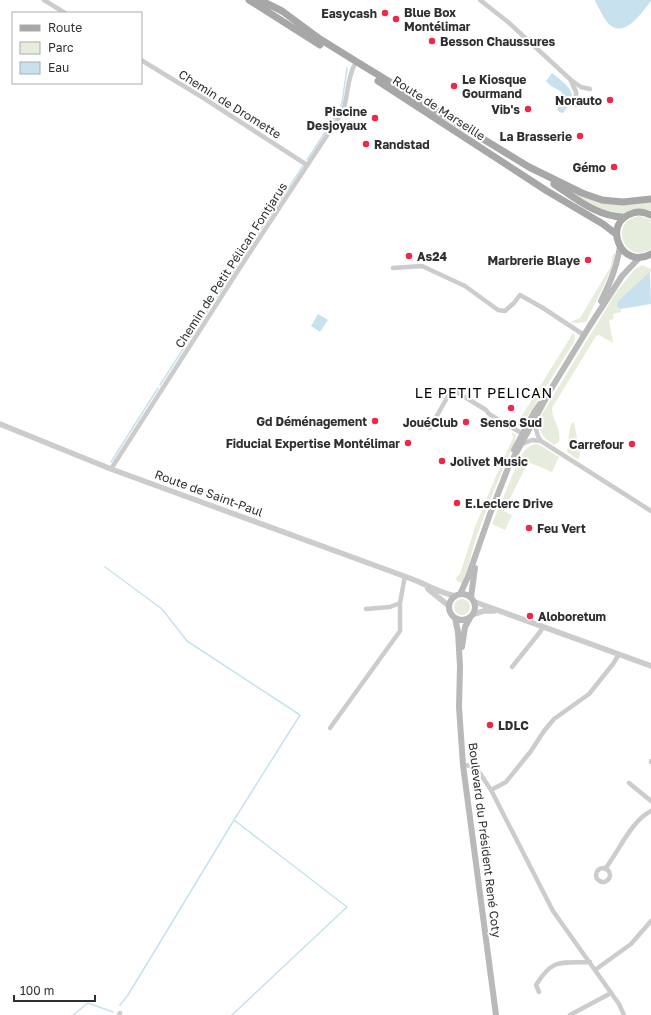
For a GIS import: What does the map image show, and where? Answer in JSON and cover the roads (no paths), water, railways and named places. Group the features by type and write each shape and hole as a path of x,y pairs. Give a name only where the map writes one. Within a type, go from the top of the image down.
{"main road":[{"name":"Route de Marseille","path":"249,0 441,121 547,191 603,224 616,234"},
{"name":"Route de Marseille","path":"260,0 282,11 320,39 529,167"},
{"path":"529,167 582,193 597,198 623,202 651,198"},
{"path":"529,167 604,215 617,217 636,212 650,214"},
{"path":"625,216 620,223 616,234 620,246 628,255 648,256"},
{"path":"589,327 614,275 618,262 620,246"},
{"path":"509,466 551,389 619,280 629,267 648,256"},
{"path":"458,595 477,554 490,514 515,448 535,411 551,389"},
{"path":"473,600 466,594 458,595 451,600 449,606 450,612 455,618 464,620 472,616 476,608 473,600 477,554"},
{"name":"Boulevard du Président René Coty","path":"472,616 463,637 460,666 459,707 463,765 496,1015"},
{"name":"Boulevard du Président René Coty","path":"455,618 458,632 460,666"}],"street":[{"path":"44,0 63,12"},
{"path":"480,0 508,22 571,80 581,87 590,89"},
{"name":"Chemin de Dromette","path":"142,61 308,165"},
{"name":"Chemin de Petit Pélican Fontjarus","path":"111,469 343,111 346,103 349,80 354,66"},
{"path":"571,80 576,92 576,106"},
{"path":"393,268 422,266 464,286 498,310 505,311 520,295 584,335"},
{"path":"430,428 448,396 455,391 486,410 489,414 523,434"},
{"path":"534,422 541,441"},
{"name":"Route de Saint-Paul","path":"0,424 111,469 426,584 442,593 458,595"},
{"path":"522,444 532,440 541,441 651,511"},
{"path":"330,728 400,631 400,603 405,576"},
{"name":"Route de Saint-Paul","path":"412,579 429,589 449,606"},
{"path":"473,600 500,612 651,666"},
{"path":"366,609 390,607 400,603"},
{"path":"472,616 484,611 500,612"},
{"path":"512,667 543,627"},
{"path":"491,790 506,782 554,719 589,694 619,654"},
{"path":"463,765 473,766 491,790 553,912 611,992 624,1015"},
{"path":"629,783 651,801"},
{"path":"605,869 616,855 632,828 651,811"},
{"path":"595,970 631,944 651,921"},
{"path":"539,992 536,985 549,968 563,962 590,962"},
{"path":"570,1015 611,992"}],"water":[{"path":"595,0 651,1 640,15 628,26 615,28 608,23"},
{"path":"552,73 571,91 571,100 563,113 559,112 557,109 562,102 562,92 551,86 546,81"},
{"path":"650,272 651,304 621,309 617,307 618,301"},
{"path":"318,314 328,320 320,332 311,326"}],"waterway":[{"path":"307,160 340,109 347,68"},
{"path":"240,261 303,166"},
{"path":"217,297 237,266"},
{"path":"160,385 214,301"},
{"path":"111,462 158,388"},
{"path":"105,567 162,609 187,641 300,715 234,820 347,907 232,1015"},
{"path":"120,1005 128,995 234,820"},
{"path":"73,1015 88,1003 113,1012"}],"place":[{"name":"Easycash","path":"385,13"},
{"name":"Blue Box Montélimar","path":"396,19"},
{"name":"Besson Chaussures","path":"432,41"},
{"name":"Le Kiosque Gourmand","path":"454,86"},
{"name":"Norauto","path":"610,100"},
{"name":"Vib's","path":"528,109"},
{"name":"Piscine Desjoyaux","path":"375,118"},
{"name":"La Brasserie","path":"580,136"},
{"name":"Randstad","path":"366,144"},
{"name":"Gémo","path":"614,167"},
{"name":"As24","path":"409,256"},
{"name":"Marbrerie Blaye","path":"588,260"},
{"name":"Senso Sud","path":"511,408"},
{"name":"Gd Déménagement","path":"375,421"},
{"name":"JouéClub","path":"466,422"},
{"name":"Fiducial Expertise Montélimar","path":"408,443"},
{"name":"Carrefour","path":"632,444"},
{"name":"Jolivet Music","path":"442,461"},
{"name":"E.Leclerc Drive","path":"457,503"},
{"name":"Feu Vert","path":"529,528"},
{"name":"Aloboretum","path":"530,616"},
{"name":"LDLC","path":"490,725"}],"district":[{"name":"LE PETIT PELICAN","path":"484,392"}]}
